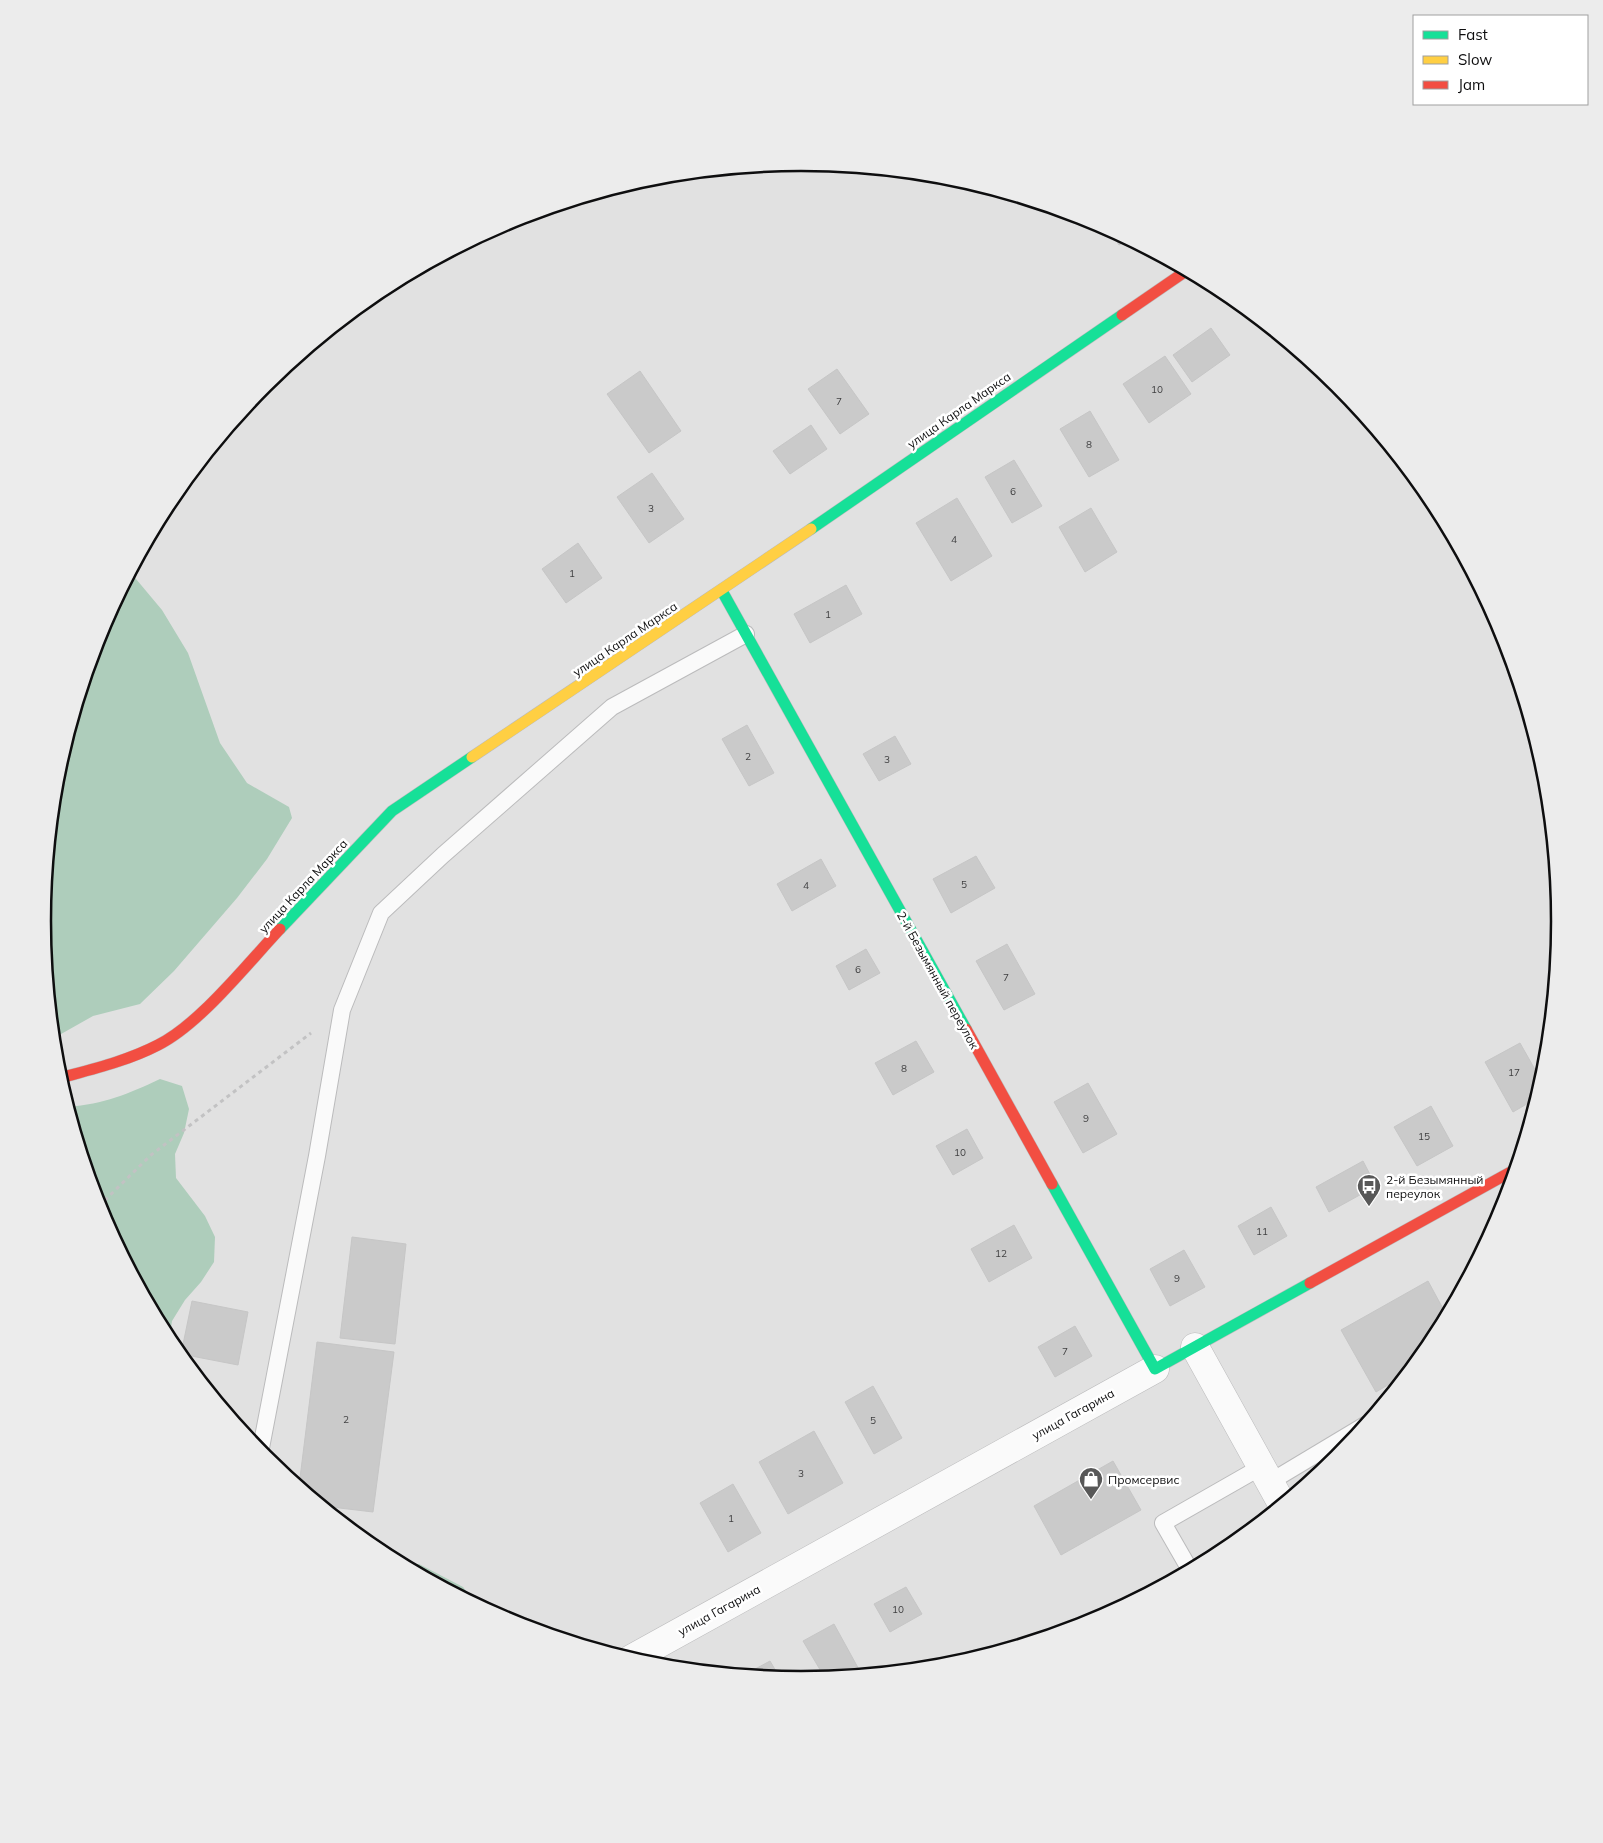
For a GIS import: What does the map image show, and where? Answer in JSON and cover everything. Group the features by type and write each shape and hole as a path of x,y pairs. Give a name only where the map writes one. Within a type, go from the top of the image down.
{"main road":[{"name":"улица Карла Маркса","path":"68,1076 112,1064 159,1045 195,1019 392,811 722,591 1181,274"},
{"name":"2-й Безымянный переулок","path":"722,591 1155,1369"},
{"name":"улица Гагарина","path":"1155,1369 1508,1175"}],"street":[{"path":"1195,1347 1271,1484"},
{"name":"улица Гагарина","path":"641,1654 1155,1369"}],"lane":[{"path":"262,1443 316,1165 342,1010 382,913 443,855 612,707 746,634"},
{"path":"1187,1565 1163,1522 1271,1484 1345,1438"}],"path":[{"path":"105,1200 152,1155 342,1010"}],"green space":[{"path":"135,578 162,610 188,653 220,743 247,783 289,807 292,818 267,859 237,898 174,971 140,1004 93,1016 61,1034 53,971 51,922 53,872 66,775 77,727 91,680 108,634"},
{"path":"160,1079 182,1086 189,1109 184,1133 175,1154 176,1178 205,1216 215,1237 214,1262 201,1282 185,1300 172,1321 171,1327 152,1297 108,1209 91,1163 75,1106 116,1098"},
{"path":"415,1564 419,1564 463,1587 467,1593 426,1571"}],"building":[{"path":"1211,328 1230,355 1192,382 1173,355"},
{"path":"1165,356 1191,394 1149,423 1123,384"},
{"path":"837,369 869,414 840,434 808,389"},
{"path":"640,371 681,431 649,453 607,394"},
{"path":"1090,411 1119,460 1089,477 1060,429"},
{"path":"811,425 827,449 790,474 773,451"},
{"path":"1014,460 1042,506 1012,523 985,477"},
{"path":"652,473 684,519 649,543 617,497"},
{"path":"957,498 992,556 951,581 916,523"},
{"path":"1091,508 1117,552 1085,572 1059,527"},
{"path":"578,543 602,578 566,603 542,569"},
{"path":"846,585 862,614 810,643 794,614"},
{"path":"747,725 774,773 749,786 722,739"},
{"path":"895,736 911,764 879,781 863,754"},
{"path":"976,856 995,888 951,913 933,879"},
{"path":"821,859 836,886 792,911 777,884"},
{"path":"1007,944 1035,994 1004,1010 976,961"},
{"path":"866,949 880,973 849,990 836,966"},
{"path":"916,1041 934,1072 893,1095 875,1063"},
{"path":"1520,1043 1536,1072 1529,1103 1513,1112 1485,1062"},
{"path":"1088,1083 1117,1134 1083,1153 1054,1102"},
{"path":"1431,1106 1453,1146 1417,1166 1394,1127"},
{"path":"967,1129 983,1158 953,1175 936,1146"},
{"path":"1363,1161 1376,1186 1329,1212 1316,1187"},
{"path":"1271,1207 1287,1236 1254,1255 1238,1226"},
{"path":"1014,1225 1032,1258 989,1282 971,1249"},
{"path":"352,1237 406,1244 395,1344 340,1338"},
{"path":"1184,1250 1205,1287 1170,1306 1150,1269"},
{"path":"1428,1281 1443,1309 1397,1378 1376,1392 1341,1330"},
{"path":"192,1301 248,1312 238,1365 190,1356 183,1345"},
{"path":"1075,1326 1092,1356 1055,1377 1038,1347"},
{"path":"317,1342 394,1352 373,1512 333,1507 300,1479"},
{"path":"873,1386 902,1438 874,1454 845,1402"},
{"path":"814,1431 843,1483 788,1514 759,1462"},
{"path":"1113,1461 1141,1510 1061,1555 1034,1506"},
{"path":"733,1484 761,1533 728,1552 700,1503"},
{"path":"906,1587 922,1614 890,1632 874,1604"},
{"path":"834,1624 859,1669 821,1671 803,1641"},
{"path":"770,1661 776,1671 753,1670"}],"traffic: fast":[{"path":"811,529 1122,315"},
{"path":"722,591 966,1029"},
{"path":"280,929 392,811 472,757"},
{"path":"1052,1184 1155,1369 1310,1283"}],"traffic: slow":[{"path":"472,757 811,529"}],"traffic: jam":[{"path":"1122,315 1181,274"},
{"path":"68,1076 134,1056 174,1035 206,1008 280,929"},
{"path":"966,1029 1052,1184"},
{"path":"1310,1283 1508,1173"}],"place":[{"name":"2-й Безымянный переулок","path":"1369,1207"},
{"name":"Промсервис","path":"1091,1500"}]}
